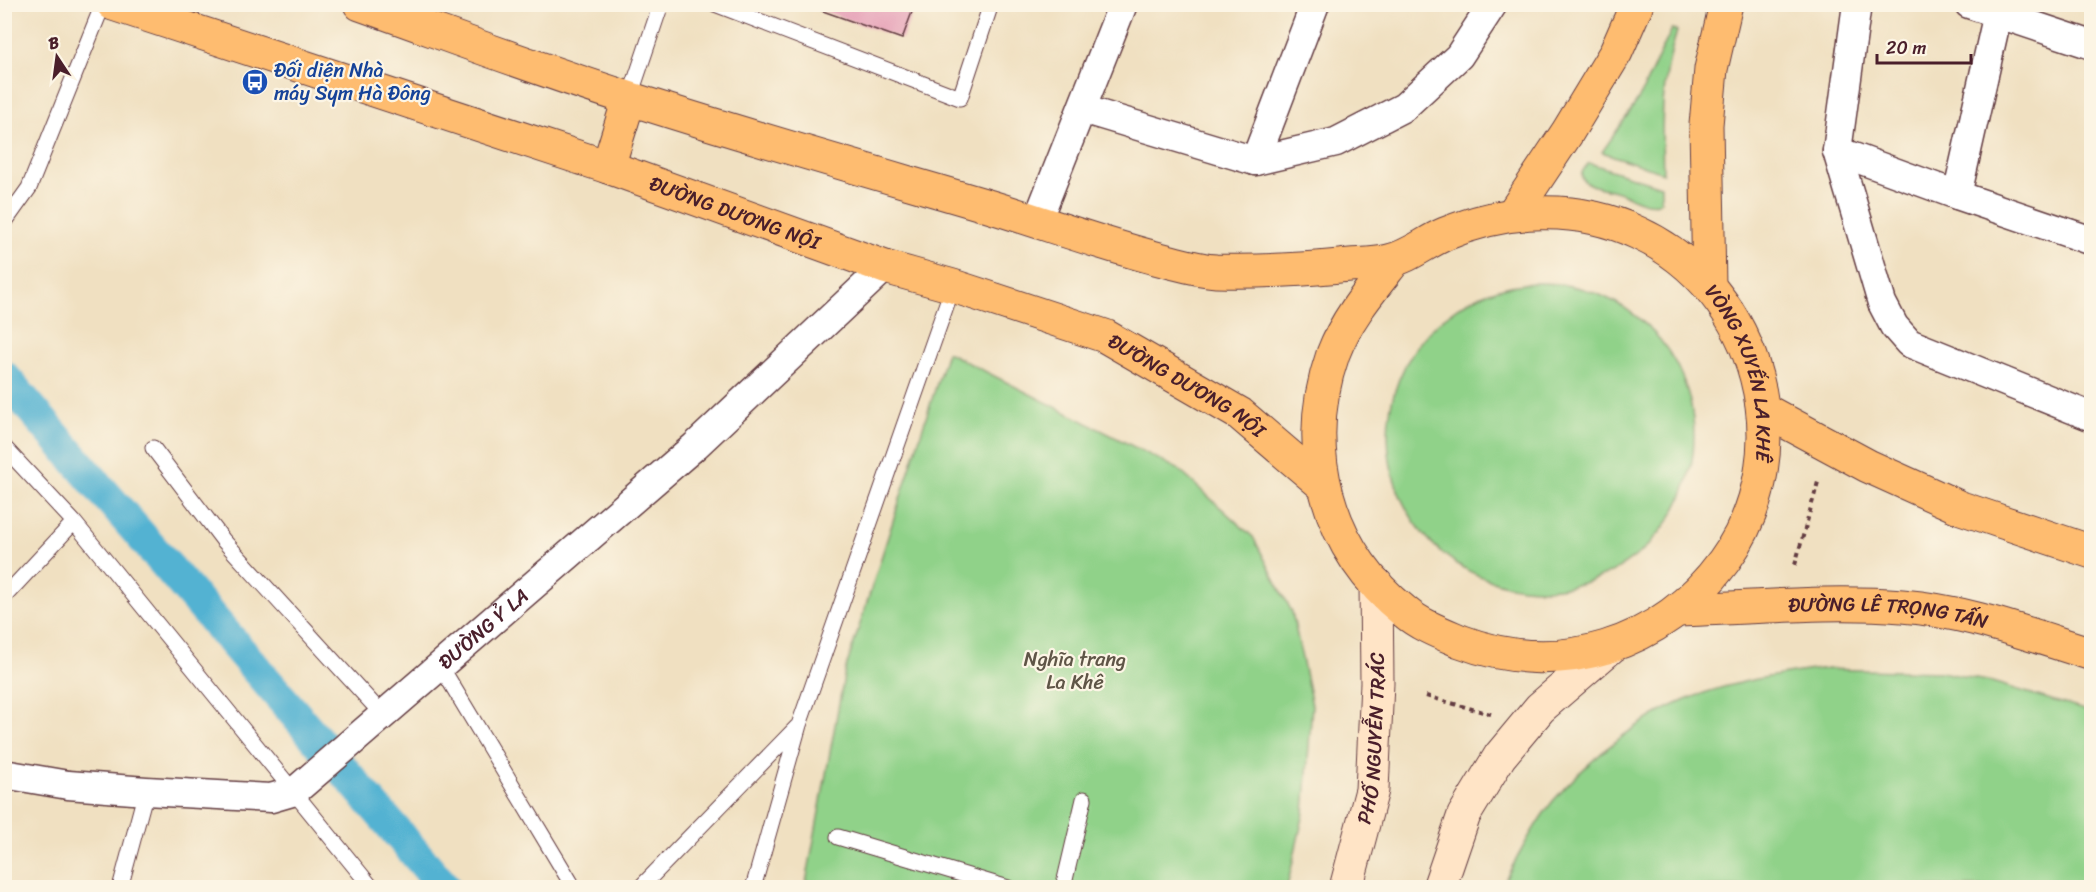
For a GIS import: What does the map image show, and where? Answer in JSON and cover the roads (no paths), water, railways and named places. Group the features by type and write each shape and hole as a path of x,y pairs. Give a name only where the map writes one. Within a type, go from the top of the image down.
{"main road":[{"name":"ĐƯỜNG DƯƠNG NỘI","path":"113,4 608,167 885,267 953,286 1105,336 1240,414 1323,484"},
{"path":"360,4 629,99 1037,221 1131,252 1207,271 1283,271 1394,261"},
{"path":"1512,214 1586,103 1616,52 1637,4"},
{"path":"1709,286 1706,125 1711,69 1726,4"},
{"path":"608,167 629,99"},
{"name":"VÒNG XUYẾN LA KHÊ","path":"1556,212 1599,219 1640,234 1677,256 1709,286 1736,323 1755,365 1764,410 1764,464 1749,517 1726,558 1694,597 1655,626 1613,645 1570,655 1526,656 1482,649 1441,633 1408,615 1376,584 1352,554 1335,521 1323,484 1318,438 1322,392 1335,348 1358,307 1394,261 1446,233 1512,214 1556,212"},
{"path":"1764,410 1868,466 1950,503 2091,552"},
{"name":"PHỐ NGUYỄN TRÁC","path":"1346,888 1372,790 1377,683 1376,584"},
{"name":"ĐƯỜNG LÊ TRỌNG TẤN","path":"1679,610 1851,604 1904,606 1973,618 2091,654"},
{"path":"1439,888 1464,815 1500,756 1540,708 1613,645"}],"street":[{"path":"1037,221 1122,4"},
{"path":"1255,161 1315,4"},
{"path":"1082,110 1255,161 1336,142 1404,107 1460,56 1493,4"},
{"path":"1857,4 1837,151 1882,303 1894,326 1909,343 2091,417"},
{"path":"1969,4 1999,9 2091,45"},
{"path":"1957,195 1999,9"},
{"path":"1837,151 2091,241"},
{"name":"ĐƯỜNG Ỷ LA","path":"4,774 68,785 146,791 271,798 295,791 695,446 885,267"}],"lane":[{"path":"4,223 29,188 103,4"},
{"path":"629,99 662,4"},
{"path":"715,4 960,98 991,4"},
{"path":"753,888 799,725 953,286"},
{"path":"4,447 74,522 372,888"},
{"path":"153,448 223,540 382,714"},
{"path":"4,597 74,522"},
{"path":"440,665 574,888"},
{"path":"640,888 799,725"},
{"path":"120,888 146,791"},
{"path":"1063,888 1084,799"},
{"path":"838,837 1008,888"}],"waterway":[{"path":"4,377 445,888"}],"place":[{"name":"Đối diện Nhà máy Sym Hà Đông","path":"255,82"}],"park label":[{"name":"Nghĩa trang La Khê","path":"1075,670"}]}
